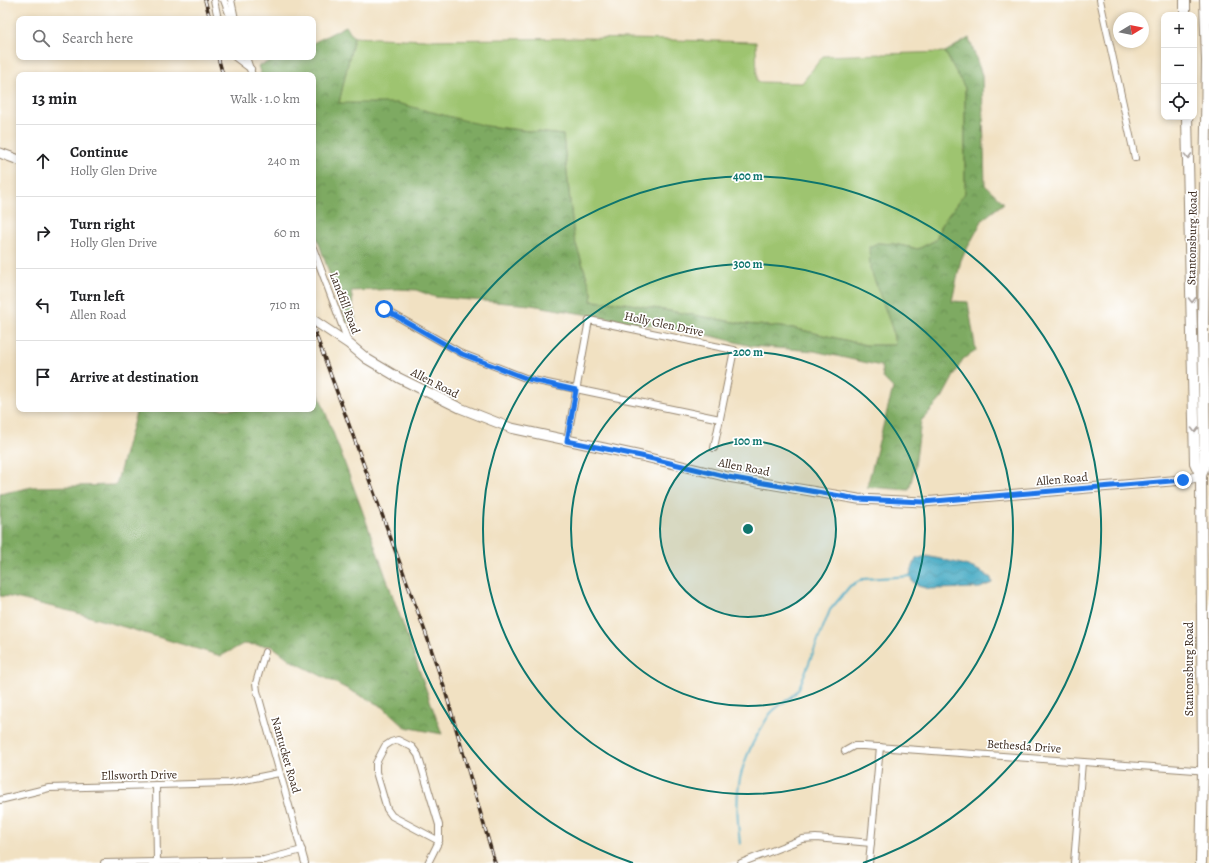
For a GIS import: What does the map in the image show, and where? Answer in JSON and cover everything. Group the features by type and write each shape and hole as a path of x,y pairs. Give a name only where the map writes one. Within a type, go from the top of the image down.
{"main road":[{"path":"1185,0 1185,12"},
{"name":"Stantonsburg Road","path":"1201,863 1206,771 1201,476 1204,462 1203,322 1208,60 1205,0"},
{"name":"Stantonsburg Road","path":"1187,120 1195,463 1201,476"},
{"path":"0,153 16,159"},
{"name":"Allen Road","path":"316,322 349,344 367,359 399,378 460,408 511,428 641,456 728,477 858,499 923,502 1175,481 1201,476"}],"street":[{"path":"214,0 217,16"},
{"path":"224,0 227,16"},
{"path":"224,0 230,16"},
{"path":"231,0 235,16"},
{"path":"1100,0 1135,158"},
{"path":"238,60 250,70"},
{"path":"245,60 250,70"},
{"path":"247,60 250,70"},
{"name":"Landfill Road","path":"316,256 349,344"},
{"path":"384,309 462,354 528,379 720,420"},
{"name":"Holly Glen Drive","path":"567,441 589,320 734,350 714,448"},
{"name":"Nantucket Road","path":"265,652 256,683 257,691 306,863"},
{"path":"428,863 439,841 439,825 418,756 412,747 398,740 391,742 384,746 376,762 376,772 387,809 392,816 439,841"},
{"name":"Bethesda Drive","path":"845,751 854,746 880,747 1206,771"},
{"path":"869,863 880,747"},
{"path":"1074,863 1082,762"},
{"name":"Ellsworth Drive","path":"0,800 49,788 230,784 280,773"},
{"path":"156,785 157,862"},
{"path":"741,863 802,839 816,838 871,843"},
{"path":"104,863 264,860 302,850"}],"green space":[{"path":"346,26 354,37 339,103 397,103 486,126 563,135 574,238 592,293 591,301 624,303 745,324 793,328 866,345 895,345 893,331 870,268 869,247 877,243 894,244 918,249 936,240 941,225 965,193 965,88 945,52 969,38 982,75 985,185 1004,203 983,219 961,260 952,301 968,302 976,351 963,359 942,398 921,421 915,467 909,490 867,487 893,388 883,378 881,366 814,351 751,346 712,336 531,305 435,297 416,290 398,289 351,291 356,323 346,322 316,235 316,72 260,72 258,66 273,60 316,60 316,41"},
{"path":"354,37 425,40 587,38 756,42 757,82 802,83 823,56 945,52 965,88 965,193 941,225 936,240 918,249 894,244 877,243 895,345 866,345 793,328 745,324 624,303 591,301 592,293 574,238 563,135 486,126 339,103"},
{"path":"316,387 361,507 442,734 405,727 383,707 292,661 272,646 243,644 221,656 74,612 11,597 0,596 0,494 32,487 116,485 136,412 316,412"}],"water":[{"path":"926,556 976,569 991,578 992,583 980,588 929,589 918,586 912,581 910,574 916,559"}],"waterway":[{"path":"740,844 737,801 740,776 744,764 756,737 770,714 793,696 799,688 830,610 850,586 863,579 912,576"}],"railway":[{"path":"205,0 209,16"},
{"path":"219,60 222,72"},
{"path":"316,335 426,634 444,687 495,863"}],"route":[{"path":"384,309 462,354 528,379 576,390 567,441 641,456 728,477 858,499 923,502 1183,480"}]}
